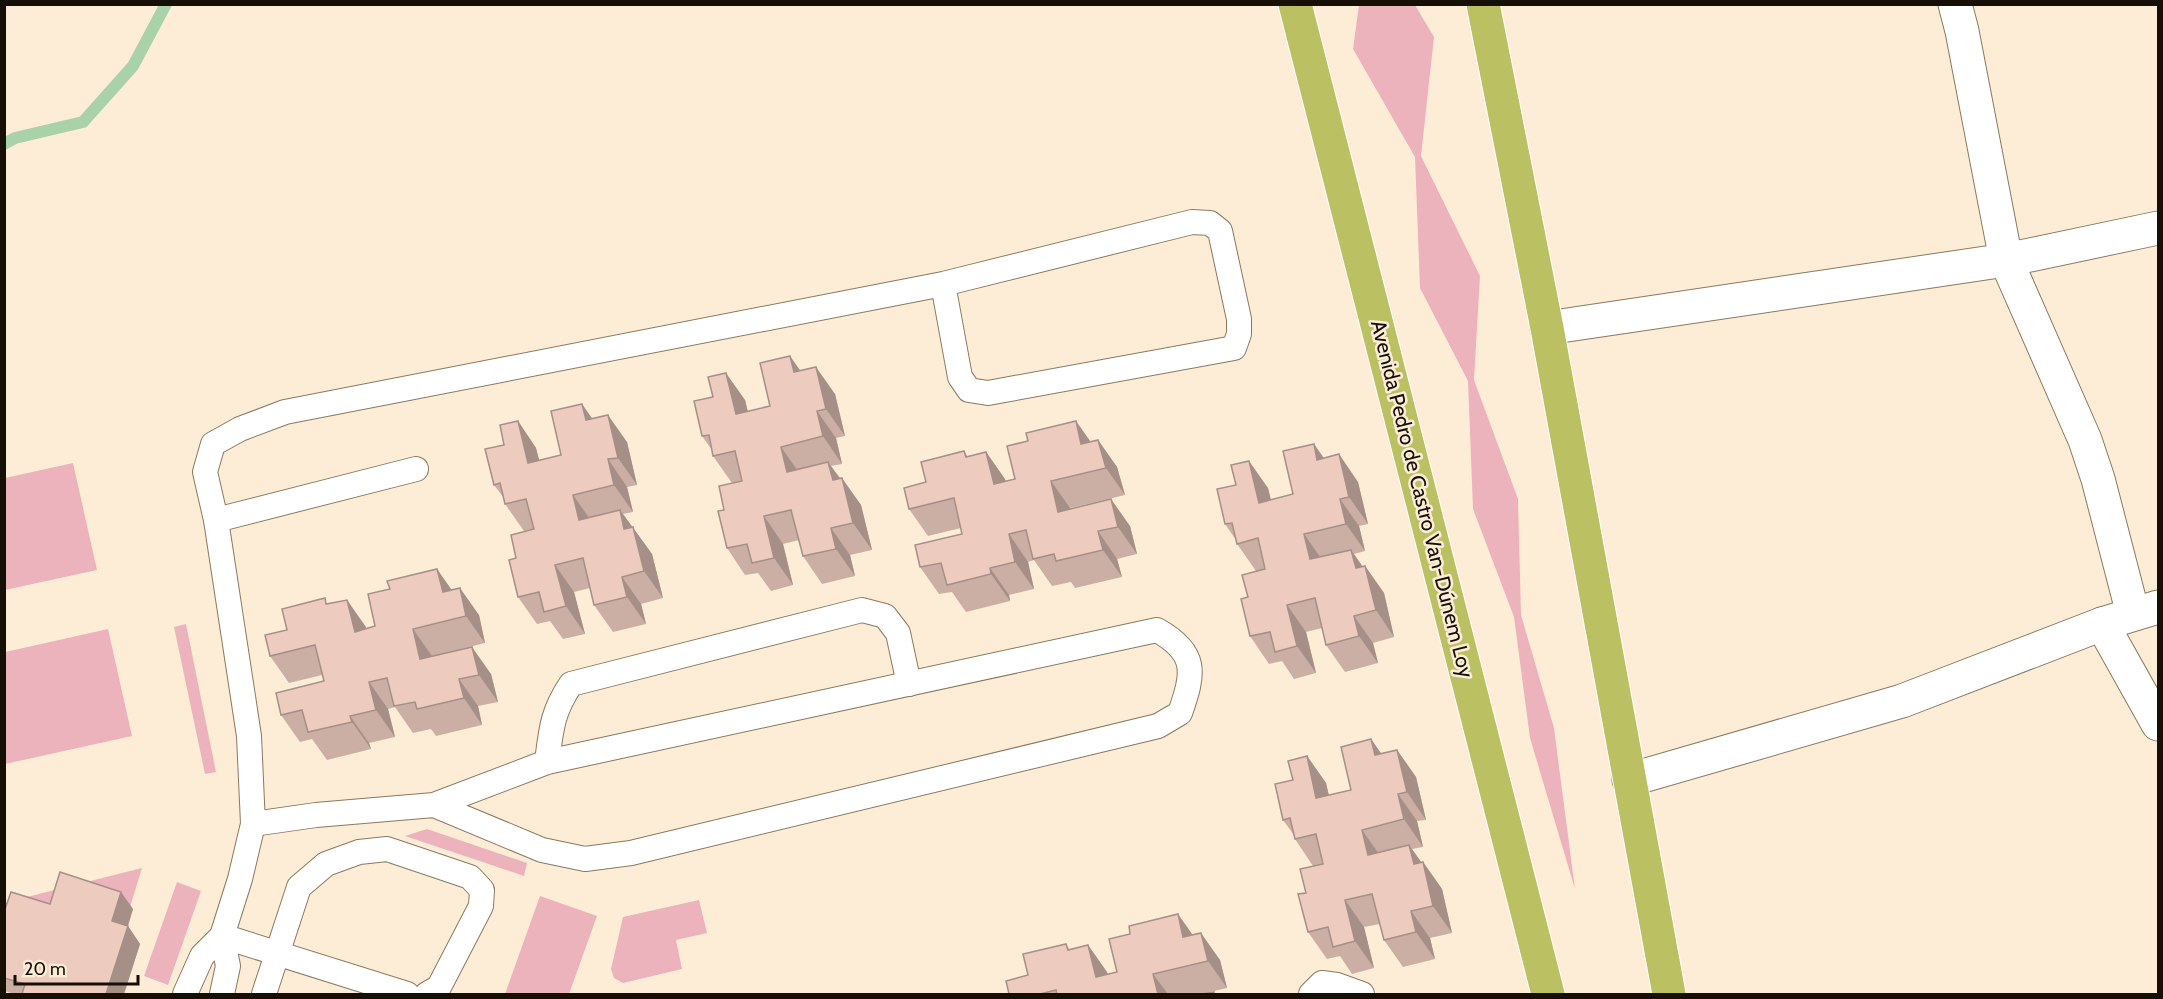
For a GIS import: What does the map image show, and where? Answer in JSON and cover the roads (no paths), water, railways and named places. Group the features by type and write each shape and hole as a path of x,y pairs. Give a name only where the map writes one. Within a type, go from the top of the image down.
{"highway":[{"name":"Avenida Pedro de Castro Van-Dúnem Loy","path":"1296,4 1548,994"},
{"path":"1483,4 1547,328 1669,994"}],"street":[{"path":"1629,780 1902,701 2102,624 2146,610 2085,440 2006,260 1955,4"},
{"path":"1547,328 2006,260 2158,228"},
{"path":"2102,624 2158,724"}],"lane":[{"path":"185,994 202,956 222,936 240,879 253,824 249,736 216,520 205,472 213,444 240,429 285,412 943,284 1192,222 1210,223 1220,231 1239,319 1239,334 1234,348 988,393 969,390 960,377 943,284"},
{"path":"216,520 416,469"},
{"path":"547,762 553,719 560,700 571,684 862,610 885,616 898,633 909,684"},
{"path":"253,824 316,815 434,805 547,762 1157,630 1176,641 1189,660 1189,687 1180,713 1158,726 632,853 585,859 542,850 434,805"},
{"path":"264,994 299,887 326,864 359,852 387,849 470,877 482,890 481,906 439,987 427,994"},
{"path":"222,936 278,952 363,988 407,994"},
{"path":"222,936 228,966 222,994"},
{"path":"1311,994 1322,983 1337,985 1362,994"}],"waterway":[{"path":"4,144 15,138 83,122 133,66 166,4"}]}
